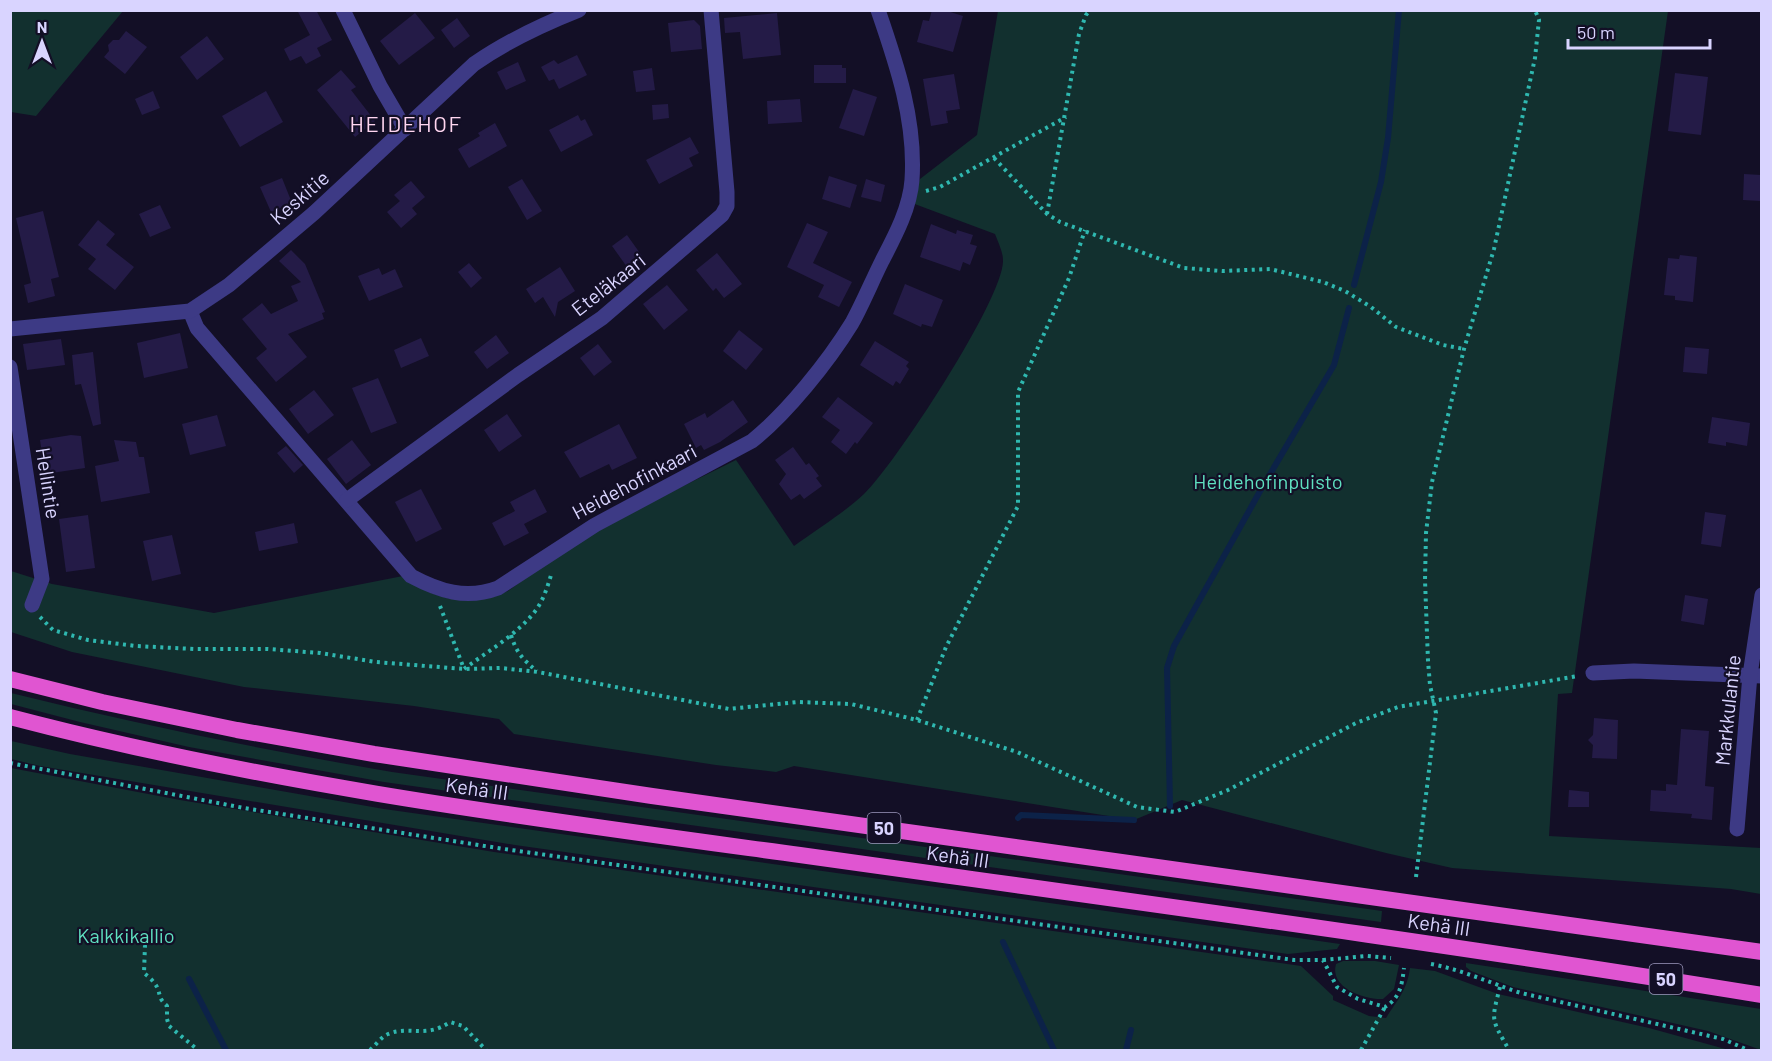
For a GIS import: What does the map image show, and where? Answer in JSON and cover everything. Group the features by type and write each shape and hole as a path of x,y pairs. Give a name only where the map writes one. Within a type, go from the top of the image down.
{"highway":[{"name":"Kehä III","path":"10,679 102,702 237,730 374,754 652,796 1761,952"},
{"name":"Kehä III","path":"10,717 95,739 378,794 1570,964 1761,995"}],"street":[{"path":"343,10 380,86 405,129"},
{"name":"Keskitie","path":"10,328 190,311 229,285 314,213 459,76 500,45 579,10"},
{"name":"Eteläkaari","path":"347,500 518,375 602,318 722,215 727,206 728,192 711,10"},
{"name":"Heidehofinkaari","path":"190,311 197,328 411,576 434,589 473,594 498,588 594,525 752,441 773,424 828,357 852,322 896,233 910,194 912,178 905,98 878,10"},
{"name":"Hellintie","path":"10,367 42,579 33,605"},
{"name":"Markkulantie","path":"1737,829 1756,676 1761,595"},
{"path":"1593,672 1634,671 1756,676"}],"path":[{"path":"1047,214 1079,34 1090,10"},
{"path":"1416,877 1436,713 1428,661 1425,580 1426,533 1432,482 1464,349 1494,249 1535,58 1539,20 1536,10"},
{"path":"910,194 940,187 1066,117"},
{"path":"993,158 1047,214 1060,222 1184,268 1222,271 1270,270 1323,282 1345,291 1371,307 1396,327 1443,345 1464,349"},
{"path":"917,720 946,647 1018,506 1018,392 1069,278 1085,230"},
{"path":"464,669 511,635 536,610 547,590 554,566 555,550"},
{"path":"434,589 464,669"},
{"path":"33,605 43,621 53,630 88,640 183,649 268,649 320,652 376,662 464,669 501,668 538,672 729,709 798,702 851,704 917,720 1017,752 1137,807 1175,812 1228,790 1356,723 1398,707 1593,672"},
{"path":"511,635 515,649 521,658 538,672"},
{"path":"10,763 244,808 504,849 1282,959 1323,960 1367,956 1400,958"},
{"path":"138,932 139,938 145,945 144,973 158,989 159,998 168,1006 169,1026 198,1050"},
{"path":"1323,960 1337,987 1358,999 1385,1007"},
{"path":"1423,962 1456,968 1500,987 1723,1039 1748,1050"},
{"path":"1361,1050 1385,1007 1395,1001 1402,985 1404,968"},
{"path":"1500,987 1493,1023 1509,1050"},
{"path":"370,1050 386,1035 403,1031 428,1032 450,1022 463,1026 486,1050"},
{"path":"1364,1044 1368,1050"}],"green space":[{"path":"10,11 123,11 36,116 11,112"},
{"name":"Heidehofinpuisto","path":"998,11 1668,11 1572,693 1558,694 1549,836 1761,848 1761,894 1731,889 1452,868 1182,800 1134,820 794,766 776,772 716,765 514,734 499,719 414,706 244,687 72,652 11,632 11,571 52,584 214,613 403,576 428,592 450,599 493,597 508,591 588,533 736,460 794,546 848,507 879,477 946,380 968,343 999,280 1003,257 995,234 912,203 920,179 977,135"},
{"path":"11,693 200,736 392,772 1382,911 1381,922 384,782 189,747 80,722 11,704"},
{"path":"11,741 70,754 384,809 1340,944 1337,949 1288,954 515,845 40,766 11,759"},
{"name":"Kalkkikallio","path":"11,768 180,800 494,852 1301,966 1333,996 1333,1000 1369,1016 1386,1018 1404,988 1410,968 1435,971 1498,994 1649,1028 1729,1050 11,1050"},
{"path":"1343,961 1375,961 1399,965 1394,989 1383,999 1358,995 1350,991 1338,980 1335,972 1336,964"},
{"path":"1466,963 1761,1009 1761,1050 1708,1031 1513,987 1471,971 1466,967"}],"building":[{"path":"297,10 316,10 332,40 317,48 321,56 306,64 301,56 290,61 284,49 310,35"},
{"path":"932,10 944,10 963,16 953,52 917,42 923,20 929,21"},
{"path":"415,13 435,38 399,65 380,41"},
{"path":"777,13 781,55 743,59 740,32 725,33 724,18"},
{"path":"457,18 470,36 454,48 441,30"},
{"path":"694,20 700,26 702,49 671,52 668,23"},
{"path":"126,31 147,47 125,74 104,57 109,51 108,45 113,40 119,40"},
{"path":"207,36 224,59 197,80 180,57"},
{"path":"577,55 587,75 559,89 554,79 549,81 541,67 554,60 558,64"},
{"path":"518,62 526,81 506,90 497,72"},
{"path":"814,65 842,65 842,68 846,68 846,83 814,83"},
{"path":"652,68 655,90 636,92 633,71"},
{"path":"341,70 356,87 351,90 375,121 355,137 317,90"},
{"path":"1675,73 1708,77 1701,135 1668,131"},
{"path":"954,74 960,109 946,111 948,123 931,126 923,79"},
{"path":"853,89 877,97 864,136 839,128"},
{"path":"153,91 160,108 142,115 135,99"},
{"path":"266,91 283,122 240,147 222,116"},
{"path":"800,99 802,122 768,124 767,101"},
{"path":"668,104 669,118 653,120 652,105"},
{"path":"578,115 581,121 585,119 593,135 561,152 549,130"},
{"path":"495,123 507,146 469,168 458,149 480,136 478,133"},
{"path":"690,137 699,153 689,158 693,166 659,184 646,160"},
{"path":"1744,174 1761,175 1761,201 1743,200"},
{"path":"829,176 857,185 850,208 822,199"},
{"path":"282,178 292,203 271,212 260,187"},
{"path":"522,179 542,211 527,220 508,187"},
{"path":"866,179 885,185 881,202 861,197"},
{"path":"411,181 425,197 412,208 417,214 401,228 387,212 400,201 394,195"},
{"path":"160,205 171,228 150,237 139,214"},
{"path":"43,211 59,277 51,279 55,296 28,303 24,285 31,283 16,218"},
{"path":"98,220 115,234 106,245 134,267 115,290 88,269 96,259 78,245"},
{"path":"807,223 828,232 813,263 852,282 839,307 818,297 824,285 787,267"},
{"path":"931,224 956,234 957,230 973,235 970,244 977,246 970,265 963,262 960,271 920,257"},
{"path":"627,235 642,256 627,267 612,246"},
{"path":"291,250 305,264 325,312 322,313 324,319 288,334 307,357 276,382 256,358 267,349 242,319 262,303 271,314 298,301 291,286 301,282 279,261"},
{"path":"717,253 742,284 724,298 716,288 713,291 696,270"},
{"path":"1680,255 1697,257 1693,302 1675,300 1675,296 1664,295 1668,258 1679,259"},
{"path":"469,263 482,278 471,288 458,272"},
{"path":"560,267 575,291 558,302 555,317 543,297 535,303 526,289"},
{"path":"379,268 382,275 395,269 403,287 369,301 358,276"},
{"path":"905,284 943,300 932,327 922,324 921,327 893,314"},
{"path":"667,285 688,310 664,330 643,304"},
{"path":"739,330 763,349 746,370 723,351"},
{"path":"180,333 188,368 144,378 137,343"},
{"path":"496,335 509,353 487,369 474,352"},
{"path":"421,338 429,356 401,368 394,350"},
{"path":"61,339 65,365 27,370 23,344"},
{"path":"875,341 909,362 906,366 909,369 900,384 896,381 893,386 860,365"},
{"path":"598,344 612,362 594,376 580,358"},
{"path":"1685,347 1709,349 1707,374 1683,372"},
{"path":"93,352 101,424 93,426 81,384 75,385 72,355"},
{"path":"378,378 397,423 371,433 352,388"},
{"path":"314,390 334,415 308,434 289,409"},
{"path":"838,397 873,423 846,454 831,442 840,430 822,417"},
{"path":"733,400 748,422 720,442 704,450 701,445 696,448 684,424 705,413 707,418"},
{"path":"507,414 522,436 499,452 484,430"},
{"path":"217,415 226,446 190,455 182,424"},
{"path":"1712,417 1750,423 1747,446 1726,442 1726,446 1708,443"},
{"path":"619,424 637,458 612,470 609,464 580,478 564,452"},
{"path":"71,435 81,436 85,468 45,474 40,440"},
{"path":"114,440 136,442 139,457 144,457 150,493 101,502 95,466 119,461"},
{"path":"352,440 371,465 346,484 327,459"},
{"path":"286,446 303,465 294,473 277,453"},
{"path":"793,447 806,465 809,463 819,476 816,478 822,486 804,499 800,494 791,500 779,484 786,474 775,460"},
{"path":"421,489 442,529 416,542 395,502"},
{"path":"535,489 547,512 524,524 529,533 504,546 492,523 515,511 510,502"},
{"path":"1705,512 1726,515 1721,547 1701,544"},
{"path":"88,515 95,568 66,572 59,519"},
{"path":"294,523 298,543 259,551 255,532"},
{"path":"172,535 181,574 152,581 143,541"},
{"path":"1685,595 1708,599 1704,625 1681,621"},
{"path":"1594,718 1618,720 1617,759 1592,758 1593,745 1588,740 1593,735"},
{"path":"1681,729 1709,731 1705,786 1714,787 1712,820 1691,818 1692,814 1650,811 1651,790 1666,791 1666,784 1677,785"},
{"path":"1569,790 1589,792 1589,807 1568,807"}],"waterway":[{"path":"1354,285 1381,182 1388,138 1399,10"},
{"path":"1170,806 1167,668 1174,646 1259,493 1334,365 1349,308"},
{"path":"1018,818 1021,815 1134,820"},
{"path":"1003,942 1054,1050"},
{"path":"189,979 226,1050"},
{"path":"1126,1050 1131,1030"}],"district":[{"name":"HEIDEHOF","path":"406,123"}]}
